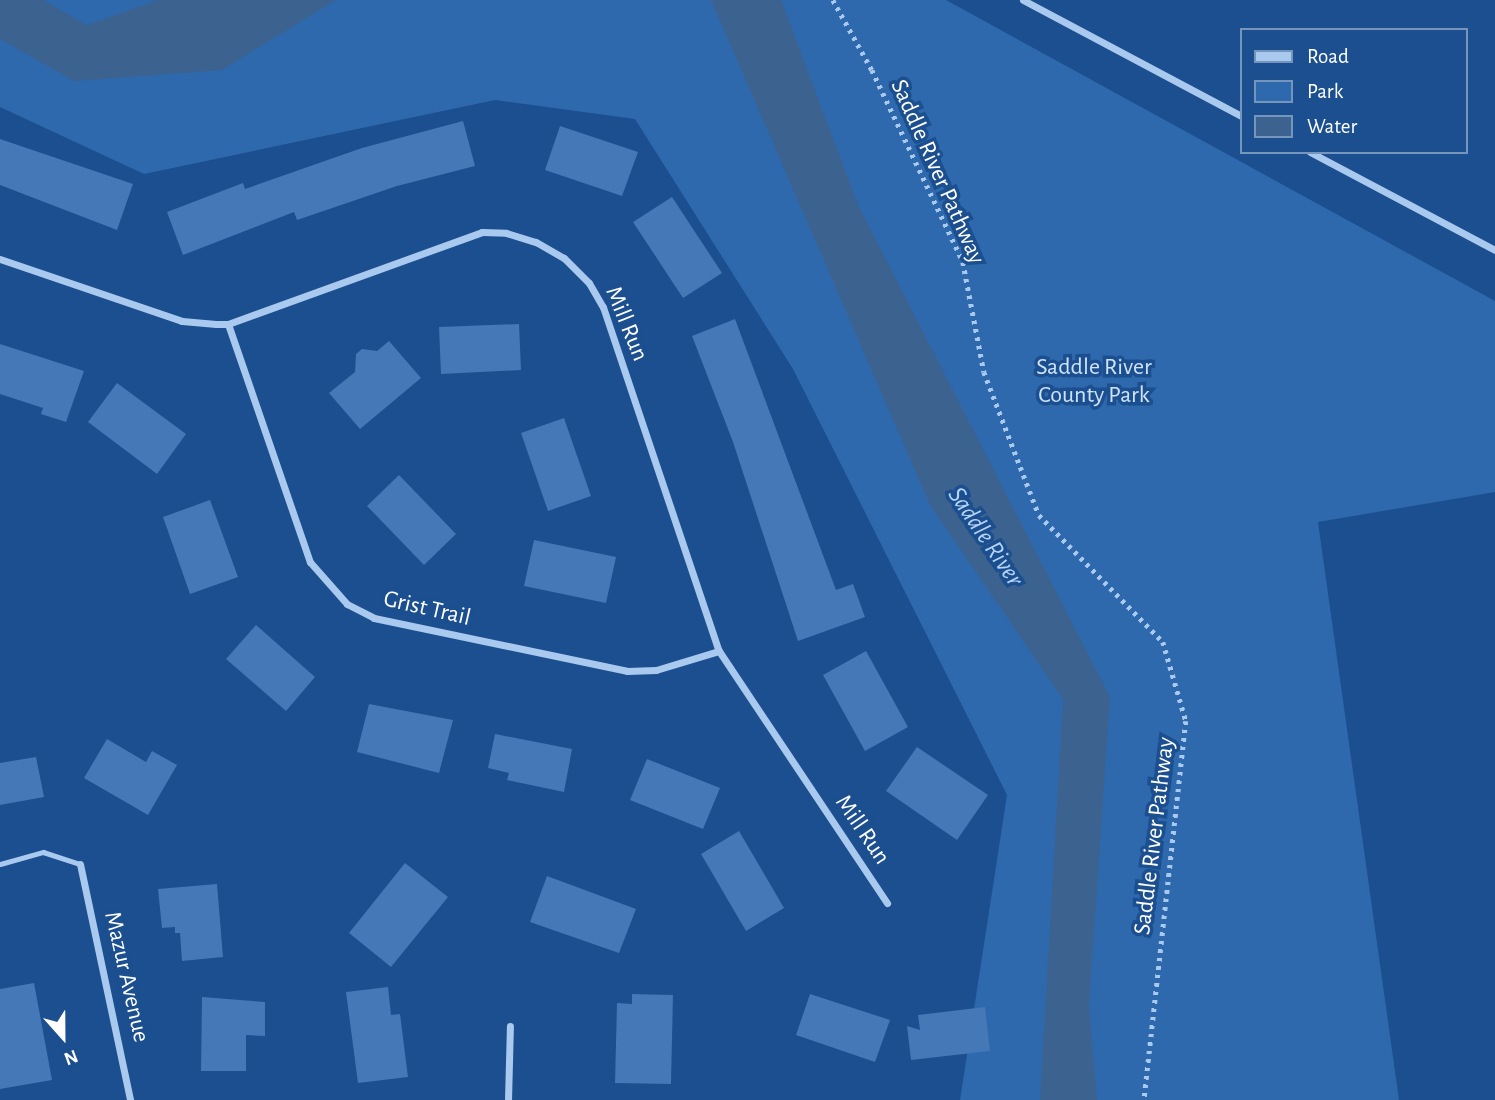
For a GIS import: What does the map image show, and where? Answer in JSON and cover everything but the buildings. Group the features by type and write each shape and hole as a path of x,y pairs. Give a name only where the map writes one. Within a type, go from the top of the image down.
{"street":[{"path":"1023,0 1240,115"},
{"path":"1314,154 1495,250"},
{"name":"Mill Run","path":"0,259 182,321 228,324 482,232 506,233 536,242 564,258 589,283 603,307 719,651 887,904"},
{"name":"Grist Trail","path":"228,324 310,562 347,604 374,618 627,671 656,670 719,651"},
{"name":"Mazur Avenue","path":"80,864 118,1025 130,1100"},
{"path":"508,1100 510,1026"}],"lane":[{"path":"0,864 43,852 80,864"}],"path":[{"name":"Saddle River Pathway","path":"833,0 963,262 984,372 1039,515 1163,642 1186,721 1144,1100"}],"green space":[{"name":"Saddle River County Park","path":"0,0 946,0 1495,301 1495,492 1318,522 1399,1100 960,1100 1007,795 793,369 635,119 495,100 144,174 0,107"}],"water":[{"path":"0,0 43,0 87,25 158,0 336,0 222,70 74,81 0,39"},
{"name":"Saddle River","path":"711,0 781,0 858,205 1110,697 1089,1006 1097,1100 1040,1100 1063,699 930,505"}]}
